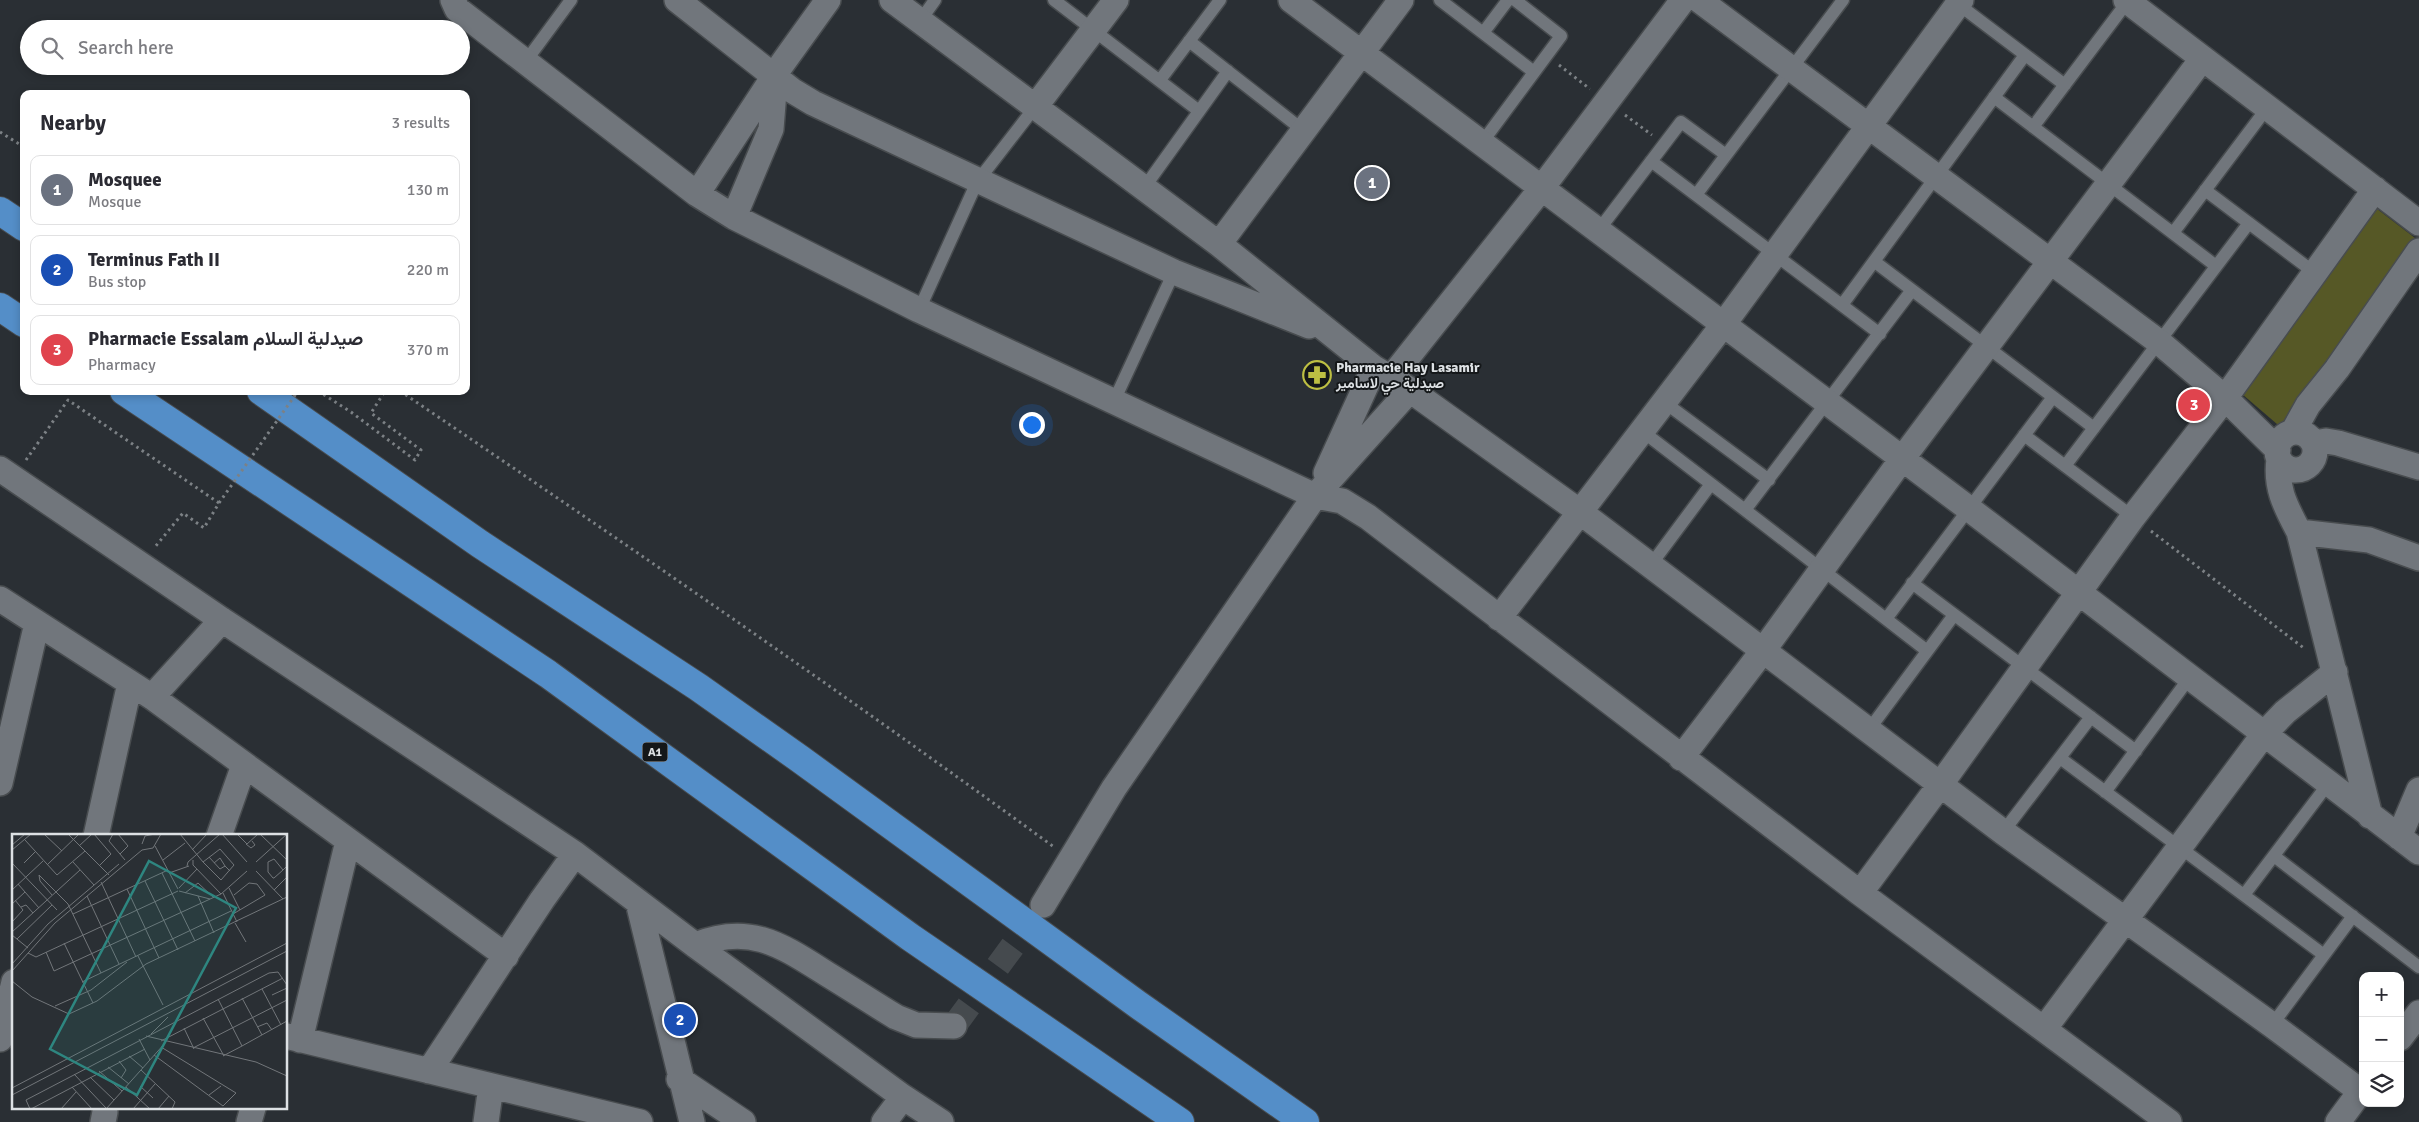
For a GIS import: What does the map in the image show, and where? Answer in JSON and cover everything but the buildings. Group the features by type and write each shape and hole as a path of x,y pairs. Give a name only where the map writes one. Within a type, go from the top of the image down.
{"highway":[{"path":"0,211 20,224"},
{"path":"0,306 20,320"},
{"name":"A1","path":"130,395 548,674 910,937 1180,1122"},
{"path":"267,395 480,544 698,687 888,821 1137,1004 1305,1122"}],"street":[{"path":"453,0 457,9 697,194 734,217 919,310 1315,496 1342,501 1368,517 1681,758 2169,1122"},
{"path":"697,194 828,0"},
{"path":"892,0 1219,244 1333,336 1580,512 1762,652 2003,832 2359,1089"},
{"path":"1035,107 1116,0"},
{"path":"1291,0 1828,402 2419,852"},
{"path":"1219,244 1401,0"},
{"path":"1043,905 1070,858 1119,781 1315,496 1392,379 1541,189 1683,0"},
{"path":"1699,0 2158,342 2234,406 2293,443 2315,449 2312,461 2303,469 2296,527"},
{"path":"2127,1 2419,223"},
{"path":"1498,618 1723,325 1957,2"},
{"path":"690,4 775,77 813,103 977,182 1174,272 1333,336"},
{"path":"1681,758 1762,652 1902,459 2202,58"},
{"path":"734,217 771,129 775,77"},
{"path":"1860,892 1940,785 2132,517 2234,406 2315,273 2375,189"},
{"path":"2370,816 2335,672 2296,527 2282,499 2278,485 2293,443 2336,369 2415,264"},
{"path":"1315,496 1392,379"},
{"path":"2293,443 2326,441 2338,443 2419,468"},
{"path":"6,474 575,854 695,945 903,1097 941,1122"},
{"path":"2296,527 2369,540 2419,558"},
{"path":"0,599 152,697 506,956"},
{"path":"152,697 222,620"},
{"path":"0,783 37,623"},
{"path":"2044,1029 2264,734 2285,712 2335,672"},
{"path":"96,834 130,683"},
{"path":"221,834 244,765"},
{"path":"2399,837 2419,790"},
{"path":"348,841 293,1038 491,1086 608,1118 640,1122"},
{"path":"430,1071 542,900 575,854"},
{"path":"638,902 679,1079 692,1122"},
{"path":"695,945 712,938 733,936 779,944 896,1017 922,1026 954,1026"},
{"path":"0,1039 12,990"},
{"path":"2404,1033 2419,1013"},
{"path":"679,1079 743,1122"},
{"path":"486,1122 491,1086"},
{"path":"2340,1121 2359,1093"},
{"path":"884,1122 903,1097"}],"lane":[{"path":"526,61 571,0"},
{"path":"920,21 935,0"},
{"path":"1054,0 1199,111"},
{"path":"1160,80 1220,0"},
{"path":"1440,0 1534,72"},
{"path":"1483,33 1508,0"},
{"path":"1481,144 1562,36 1515,0"},
{"path":"1696,195 1843,0"},
{"path":"2033,127 2127,1"},
{"path":"1957,2 2065,85"},
{"path":"1189,41 1304,131"},
{"path":"1842,305 2025,54"},
{"path":"1144,188 1228,72"},
{"path":"1994,97 2216,266"},
{"path":"919,310 977,182 1035,107"},
{"path":"2173,233 2267,108"},
{"path":"1598,231 1681,122 1726,155"},
{"path":"1651,161 1880,334"},
{"path":"2205,190 2315,273"},
{"path":"2065,466 2249,223"},
{"path":"1875,262 2094,428"},
{"path":"1114,400 1174,272"},
{"path":"1745,510 1912,290"},
{"path":"1886,619 2053,397"},
{"path":"1664,402 1768,480"},
{"path":"1642,431 1926,650"},
{"path":"2024,435 2132,517"},
{"path":"1650,566 1711,484"},
{"path":"1912,583 2136,751"},
{"path":"1868,731 1926,650 1954,615"},
{"path":"2105,792 2190,677"},
{"path":"2003,832 2091,717"},
{"path":"2060,758 2324,955"},
{"path":"2244,896 2328,784"},
{"path":"2274,856 2419,966"},
{"path":"2272,1025 2353,916"}],"path":[{"path":"0,132 20,144"},
{"path":"141,565 183,513 204,528 219,503 295,395"},
{"path":"324,395 351,412 415,460 421,450 371,413 382,395"},
{"path":"406,395 679,580 1070,858"},
{"path":"6,474 68,400 219,503"},
{"path":"2132,517 2335,672"}],"green space":[{"path":"2372,205 2415,238 2292,437 2235,388"}],"tunnel":[{"path":"954,1026 1040,909"}],"place":[{"name":"Mosquee","path":"1372,183"},
{"name":"Pharmacie Hay Lasamir صيدلية حي لاسامير","path":"1317,375"},
{"name":"Pharmacie Essalam صيدلية السلام","path":"2194,405"},
{"name":"Terminus Fath II","path":"680,1020"}]}
